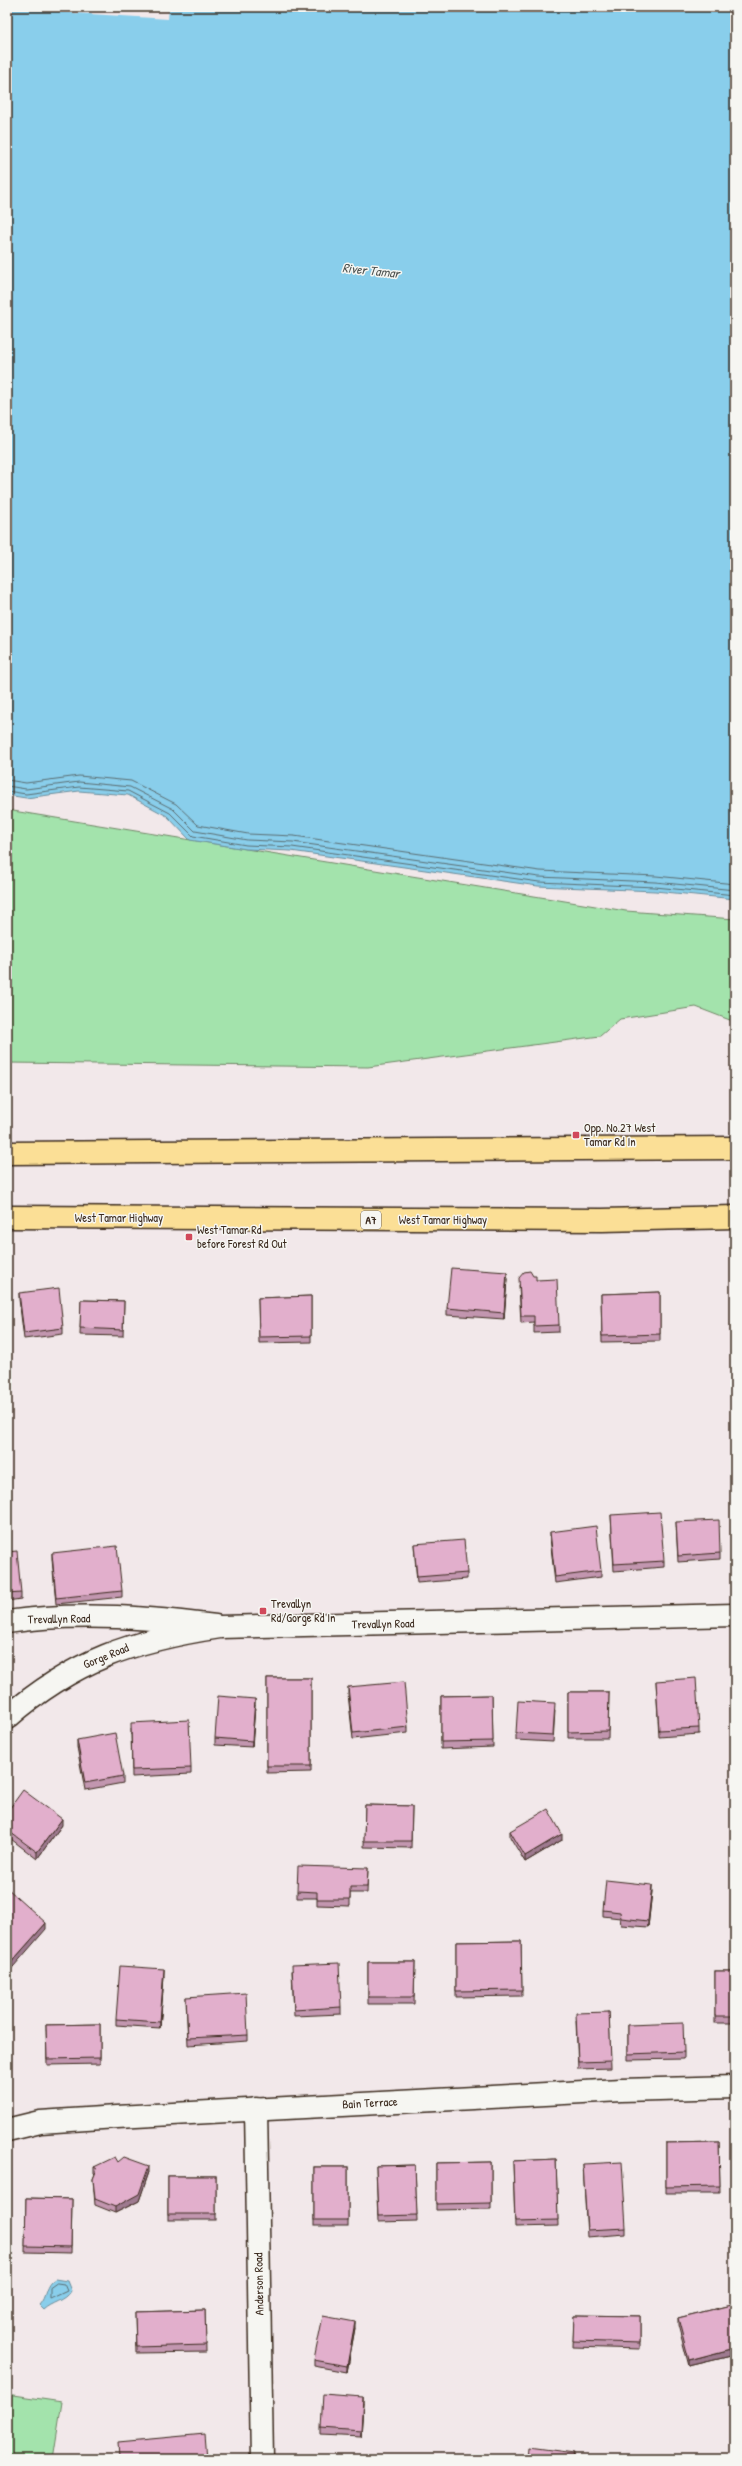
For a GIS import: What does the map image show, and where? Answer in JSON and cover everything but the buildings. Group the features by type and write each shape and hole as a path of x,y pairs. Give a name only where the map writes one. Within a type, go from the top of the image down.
{"highway":[{"path":"7,1153 735,1148"},
{"name":"West Tamar Highway","path":"7,1217 522,1220 735,1217"}],"street":[{"name":"Trevallyn Road","path":"7,1622 39,1617 163,1619 220,1627 735,1615"},
{"name":"Gorge Road","path":"7,1718 55,1681 87,1663 149,1640 220,1627"},
{"name":"Bain Terrace","path":"7,2130 40,2122 256,2109 621,2090 735,2087"},
{"name":"Anderson Road","path":"256,2109 262,2459"}],"green space":[{"path":"7,810 626,911 735,919 735,1022 696,1007 620,1019 600,1036 368,1067 7,1063"},
{"path":"7,2394 62,2402 53,2459 7,2459"}],"water":[{"name":"River Tamar","path":"7,7 735,7 735,899 655,891 538,886 291,851 246,849 190,840 167,816 128,795 79,791 26,798 7,795"},
{"path":"55,2279 67,2281 71,2291 66,2297 44,2310 39,2305 42,2302 49,2284"}],"pier":[{"path":"59,7 169,7 168,19 59,12"}],"place":[{"name":"Opp. No.27 West Tamar Rd In","path":"576,1135"},
{"name":"West Tamar Rd before Forest Rd Out","path":"189,1237"},
{"name":"Trevallyn Rd/Gorge Rd In","path":"263,1611"}]}
